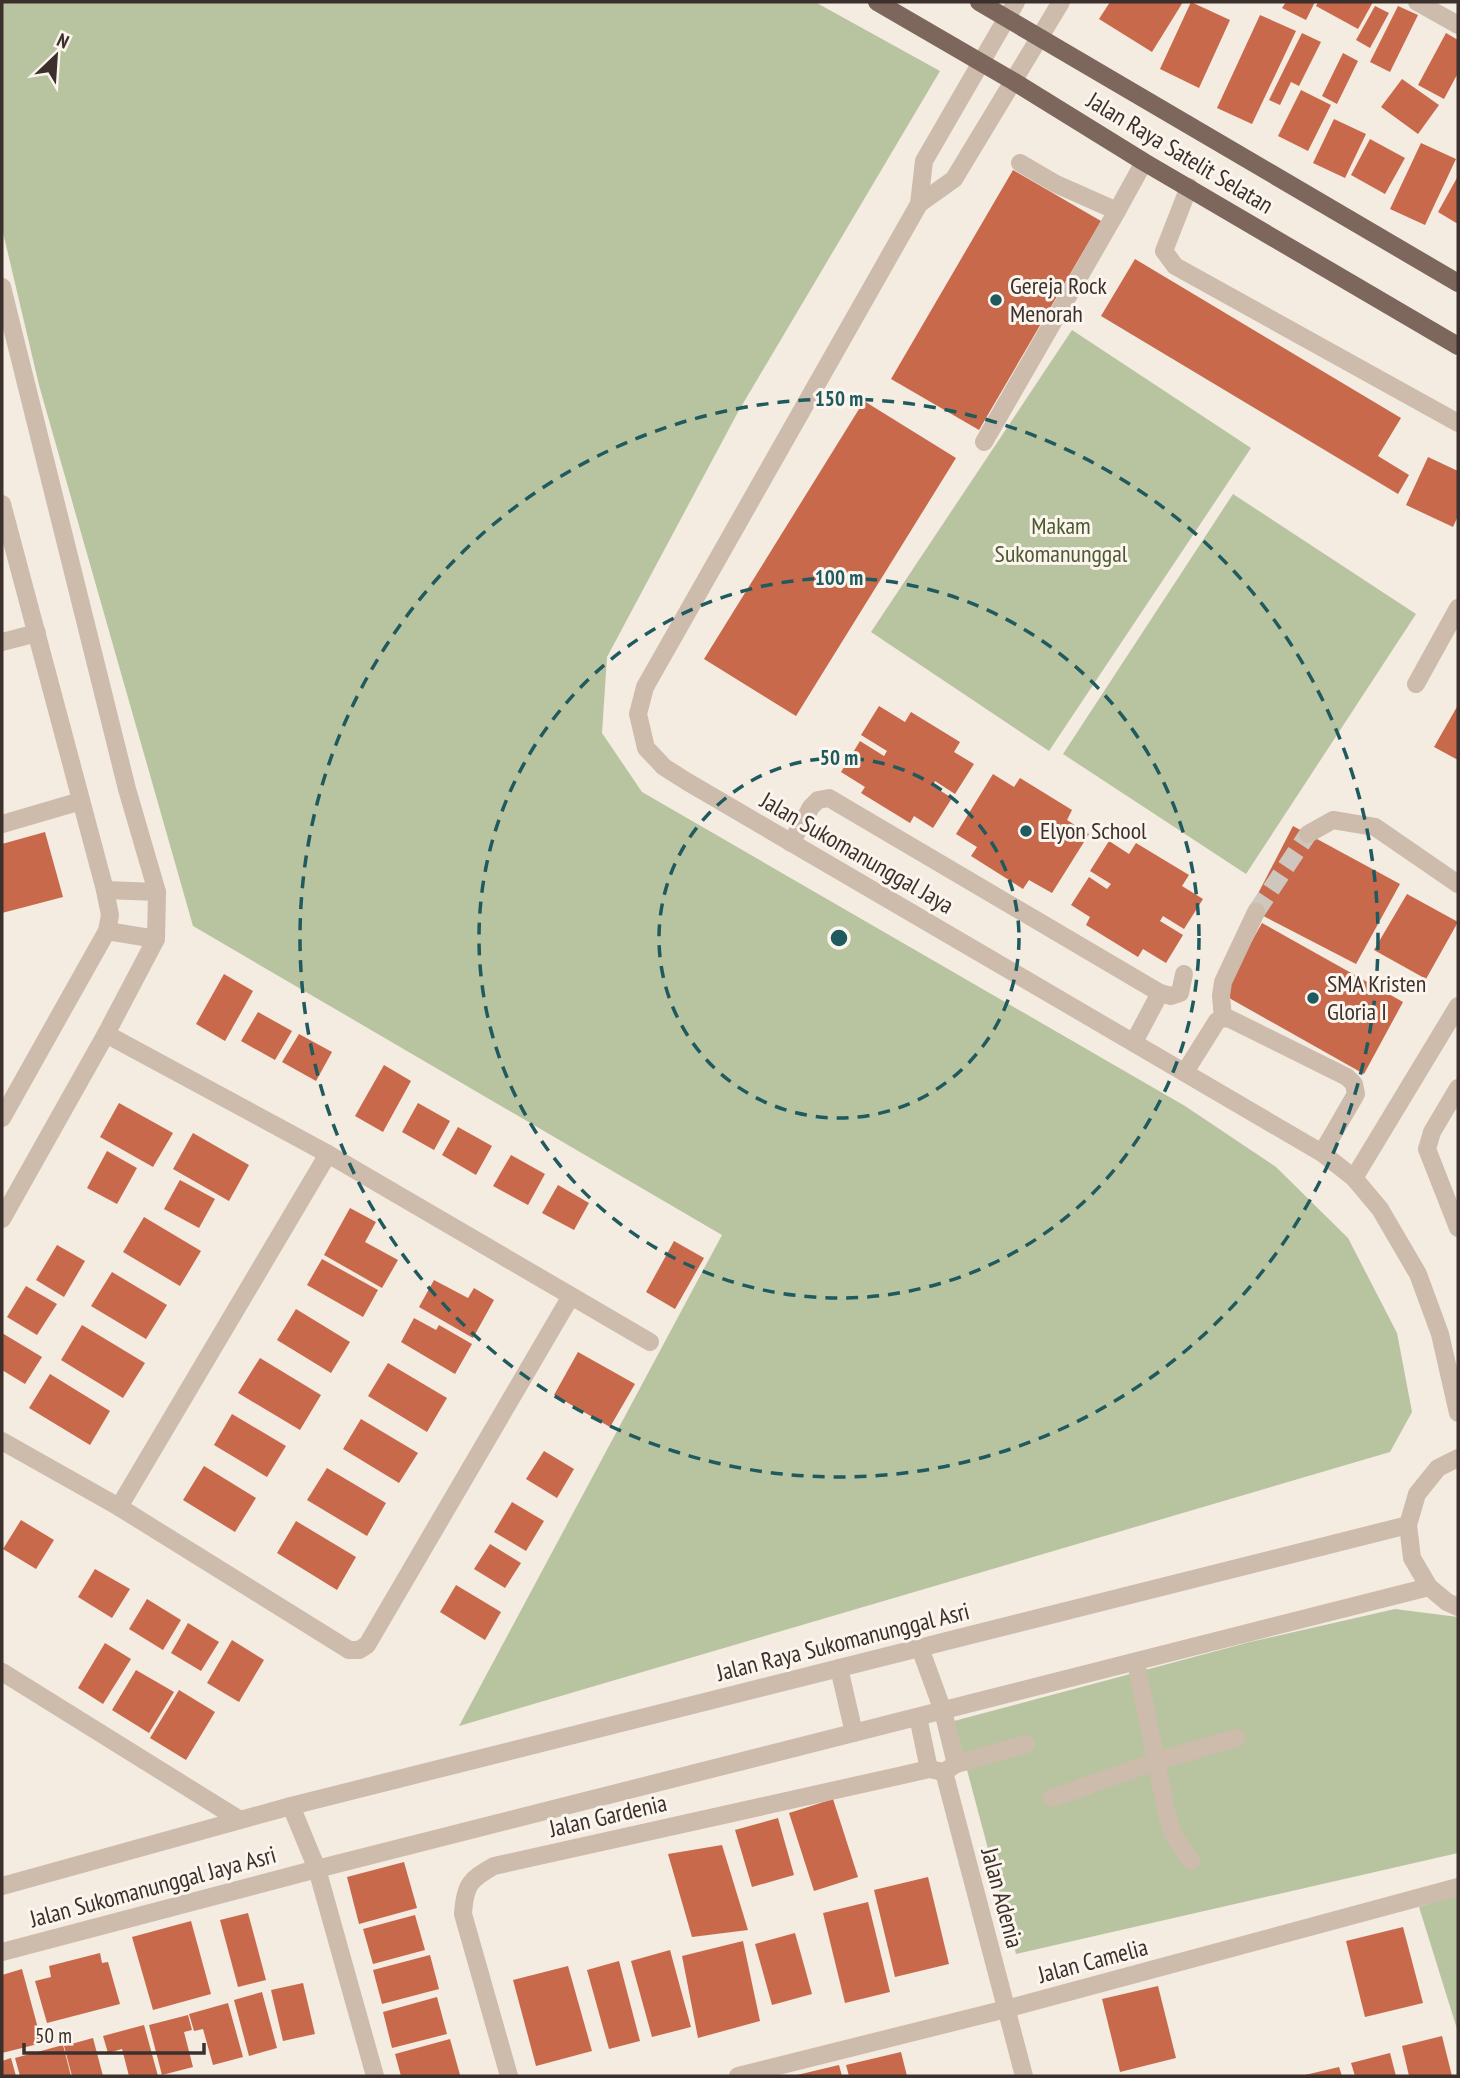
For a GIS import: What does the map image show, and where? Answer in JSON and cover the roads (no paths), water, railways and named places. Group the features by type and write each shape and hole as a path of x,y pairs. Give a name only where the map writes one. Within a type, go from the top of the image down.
{"main road":[{"name":"Jalan Raya Satelit Selatan","path":"877,2 1458,346"},
{"name":"Jalan Raya Satelit Selatan","path":"979,2 1011,10 1039,37 1458,282"}],"street":[{"name":"Jalan Sukomanunggal Jaya","path":"919,204 954,179 1060,2"},
{"path":"1417,2 1458,25"},
{"name":"Jalan Sukomanunggal Jaya","path":"1011,10 924,161 919,204 645,687 638,714 646,748 664,767 1322,1153 1354,1178 1380,1209 1418,1274 1440,1334 1458,1413"},
{"path":"984,442 1144,162"},
{"path":"1020,163 1056,184 1116,211"},
{"path":"1189,187 1164,251 1175,266 1458,423"},
{"path":"2,287 127,789 157,892 156,939 2,1219"},
{"path":"2,504 110,915 107,930 2,1118"},
{"path":"1416,684 1458,608"},
{"path":"2,642 37,633"},
{"path":"791,843 811,807 818,800 829,798 1160,993 1171,996 1180,993 1184,974"},
{"path":"2,824 81,801"},
{"path":"1308,834 1333,820 1375,827 1458,884"},
{"path":"105,890 157,892"},
{"path":"1223,1017 1223,982 1256,912"},
{"path":"107,930 156,939"},
{"path":"1134,1042 1160,993"},
{"path":"1354,1178 1458,1006"},
{"path":"1185,1072 1217,1021 1223,1017 1230,1018 1348,1077 1354,1084 1356,1094 1322,1153"},
{"path":"106,1034 328,1154 650,1342"},
{"path":"1458,1088 1432,1132 1427,1149 1453,1197 1458,1228"},
{"path":"118,1507 328,1154"},
{"path":"2,1441 118,1507 354,1652 364,1648 571,1296"},
{"path":"1458,1458 1438,1468 1417,1494 1408,1525 1412,1558 1429,1587 1447,1602 1458,1607"},
{"name":"Jalan Raya Sukomanunggal Asri","path":"290,1806 1408,1525"},
{"path":"317,1869 1429,1587"},
{"name":"Jalan Adenia","path":"920,1648 943,1711 943,1769"},
{"path":"1136,1662 1167,1815 1173,1833 1191,1861"},
{"path":"839,1668 854,1733"},
{"path":"2,1672 240,1820"},
{"name":"Jalan Adenia","path":"919,1717 943,1769 1024,2076"},
{"path":"1052,1798 1157,1761 1236,1738"},
{"name":"Jalan Gardenia","path":"509,2076 463,1914 465,1892 475,1877 494,1866 943,1769 1026,1744"},
{"path":"290,1806 317,1869 371,2075"},
{"name":"Jalan Sukomanunggal Jaya Asri","path":"2,1886 290,1806"},
{"name":"Jalan Sukomanunggal Jaya Asri","path":"2,1952 317,1869"},
{"name":"Jalan Camelia","path":"738,2076 1006,2009 1458,1887"}],"tunnel":[{"path":"1256,912 1308,834"}],"place":[{"name":"Gereja Rock Menorah","path":"996,300"},
{"name":"Elyon School","path":"1026,831"},
{"name":"SMA Kristen Gloria I","path":"1313,998"}],"park label":[{"name":"Makam Sukomanunggal","path":"1061,540"}]}
